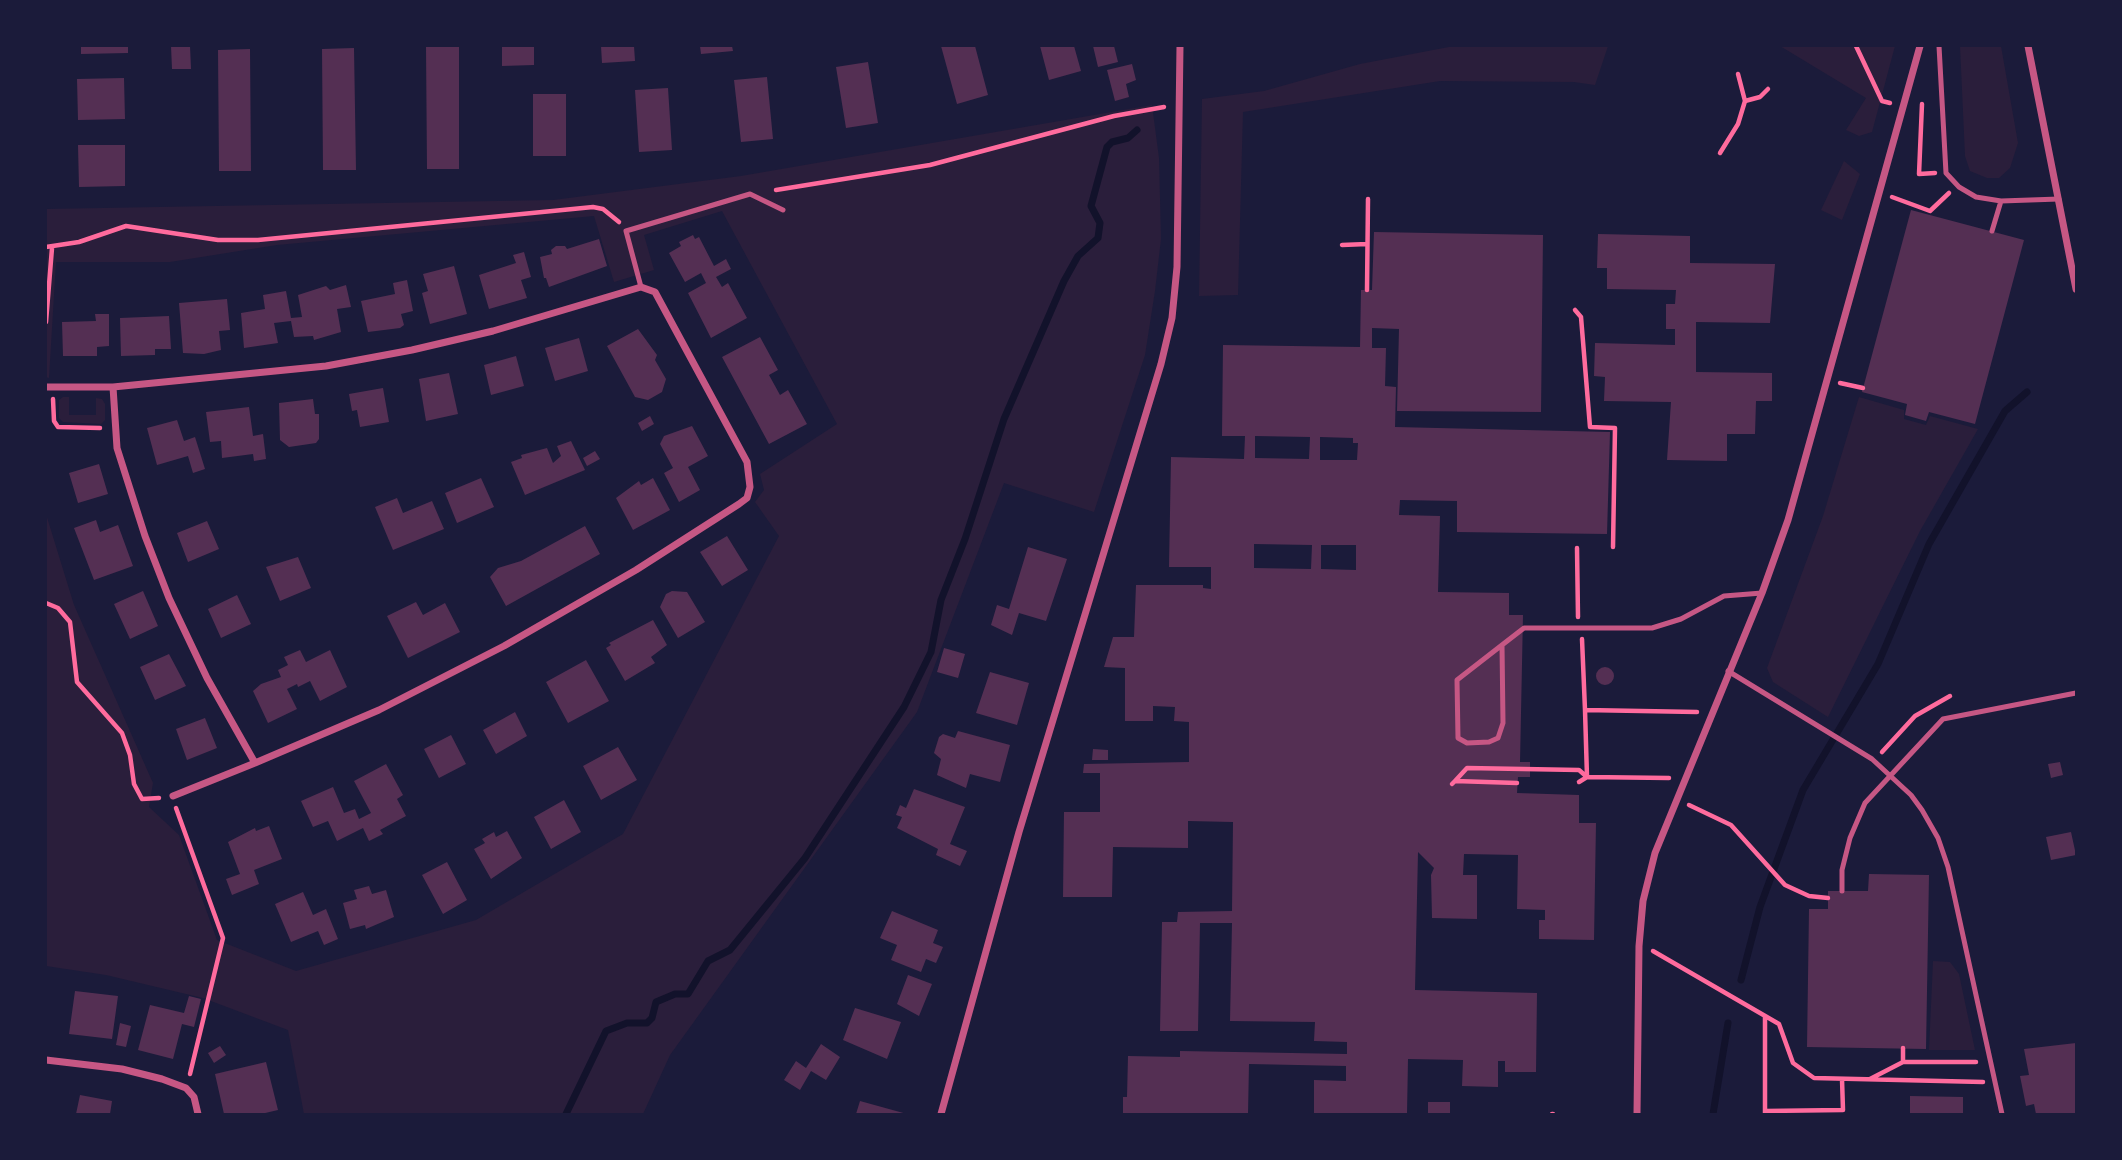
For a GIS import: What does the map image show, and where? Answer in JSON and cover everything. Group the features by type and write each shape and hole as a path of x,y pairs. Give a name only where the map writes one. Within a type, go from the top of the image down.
{"street":[{"path":"941,1115 1019,832 1169,330 1177,267 1180,46"},
{"path":"1637,1115 1639,946 1643,901 1655,853 1762,593 1787,520 1829,380 1920,46"},
{"path":"2028,46 2077,289"},
{"path":"49,387 113,387 252,375 412,350 493,331 641,287 655,292 747,462 750,487 747,498 636,570 504,646 379,710 173,796"},
{"path":"113,387 117,448 145,536 169,598 206,678 255,763"},
{"path":"46,1060 122,1069 186,1088 194,1097 198,1115"}],"lane":[{"path":"1939,46 1946,173 1959,187 1976,197 2001,201 2059,198"},
{"path":"641,287 626,231 750,194 783,210"},
{"path":"1992,231 2001,201"},
{"path":"1502,645 1503,723 1498,738 1489,742 1467,743 1458,738 1457,680 1502,645 1524,628 1652,628 1681,620 1724,596 1762,593"},
{"path":"1728,671 1857,749 1889,774 1911,795 1938,838 1948,867 2002,1115"},
{"path":"1842,891 1842,870 1850,838 1865,803 1889,774 1943,719 2077,693"}],"path":[{"path":"1856,46 1882,101 1902,107"},
{"path":"1720,153 1738,124 1745,101 1738,74"},
{"path":"1745,101 1760,97 1768,89"},
{"path":"1912,122 1921,96 1919,174 1946,173"},
{"path":"750,194 930,165 1114,116 1179,106"},
{"path":"1912,207 1930,211 1941,197 1959,187"},
{"path":"1367,200 1367,290"},
{"path":"46,247 52,248 126,226 218,240 258,240 593,207 603,209 626,231"},
{"path":"1342,245 1367,244"},
{"path":"46,322 52,248"},
{"path":"1575,310 1581,317 1590,427 1615,428 1613,547"},
{"path":"1829,380 1863,388"},
{"path":"49,387 54,421 58,427 114,427"},
{"path":"1577,548 1579,622"},
{"path":"46,603 58,608 70,622 77,682 122,733 130,755 134,784 142,799 173,796 223,938 186,1088"},
{"path":"1581,633 1587,777"},
{"path":"1884,749 1915,716 1950,696"},
{"path":"1585,710 1712,712"},
{"path":"1517,783 1454,782 1467,768 1579,770 1587,777"},
{"path":"1579,782 1587,777 1684,778"},
{"path":"1701,809 1741,834 1785,885 1809,895 1828,898"},
{"path":"1639,946 1657,953 1779,1024 1793,1063 1814,1078 1996,1083"},
{"path":"1765,1016 1765,1113 1843,1110 1842,1079"},
{"path":"1903,1048 1903,1062"},
{"path":"1867,1080 1903,1062 1991,1062"}],"shaded area":[{"path":"1454,46 1608,46 1595,85 1574,82 1440,81 1243,112 1238,295 1199,296 1202,99 1264,91 1360,64"},
{"path":"1780,46 1895,46 1872,132 1859,136 1846,130 1866,98"},
{"path":"1960,46 2001,46 2018,143 2010,168 1999,178 1987,178 1970,171 1965,156"},
{"path":"1152,105 1159,158 1161,239 1155,291 1145,355 1094,512 1004,483 917,712 670,1055 643,1114 304,1114 288,1030 203,998 106,975 46,966 46,514 74,605 153,783 149,807 179,835 217,940 296,971 476,920 623,834 779,536 755,502 764,490 760,474 837,424 722,211 644,235 654,270 614,282 594,216 277,245 170,262 56,262 49,378 46,377 46,209 553,200 741,176"},
{"path":"1844,161 1860,174 1842,220 1821,210"},
{"path":"69,397 69,415 96,415 96,398 102,399 105,404 105,420 101,424 63,422 59,418 59,400"},
{"path":"1859,397 1904,410 1904,419 1926,425 1930,416 1978,429 1920,531 1828,717 1773,682 1767,668 1823,516"},
{"path":"1933,961 1950,962 1959,974 1975,1050 1929,1050"}],"building":[{"path":"81,46 128,46 128,53 81,54"},
{"path":"171,46 190,46 191,69 172,69"},
{"path":"502,46 534,46 534,65 502,66"},
{"path":"601,46 634,46 635,61 602,63"},
{"path":"700,46 732,46 733,51 701,54"},
{"path":"941,46 975,46 988,95 957,104"},
{"path":"1040,46 1074,46 1081,71 1049,80"},
{"path":"1093,46 1114,46 1118,62 1098,67"},
{"path":"426,47 459,47 459,169 427,169"},
{"path":"354,48 356,170 323,170 322,49"},
{"path":"250,49 251,171 219,171 218,50"},
{"path":"868,62 878,123 846,128 836,67"},
{"path":"1132,64 1136,80 1126,84 1129,97 1115,101 1107,70"},
{"path":"767,77 773,139 741,142 734,80"},
{"path":"124,78 125,119 78,120 77,79"},
{"path":"668,88 672,150 639,152 635,90"},
{"path":"533,94 566,94 566,156 533,156"},
{"path":"78,145 125,145 125,186 79,187"},
{"path":"1911,210 2024,240 1975,424 1929,412 1926,421 1905,415 1907,404 1862,392"},
{"path":"1374,232 1543,235 1541,412 1397,411 1399,329 1372,328 1372,348 1386,348 1385,386 1396,387 1395,427 1610,432 1607,534 1457,532 1457,501 1400,500 1399,515 1440,516 1438,592 1509,593 1509,615 1523,615 1520,762 1530,762 1530,777 1518,777 1517,793 1579,795 1579,823 1596,823 1594,940 1539,939 1539,920 1545,920 1545,910 1517,909 1518,855 1464,854 1463,875 1477,875 1477,919 1432,918 1431,875 1434,868 1418,852 1415,990 1537,993 1536,1072 1505,1072 1505,1061 1498,1061 1498,1087 1462,1086 1463,1060 1408,1059 1407,1114 1314,1114 1314,1080 1346,1081 1346,1066 1249,1064 1248,1114 1123,1114 1123,1097 1127,1097 1128,1056 1180,1057 1180,1051 1347,1054 1347,1042 1314,1041 1315,1022 1230,1021 1232,923 1200,923 1198,1031 1160,1031 1162,922 1177,922 1178,912 1232,911 1233,822 1188,821 1188,848 1113,847 1112,897 1063,897 1064,812 1100,812 1100,773 1083,773 1084,764 1189,762 1189,722 1174,721 1175,707 1153,706 1153,721 1125,721 1125,668 1104,667 1113,637 1134,637 1136,585 1203,585 1203,588 1211,589 1211,567 1169,567 1171,457 1244,459 1245,436 1222,436 1223,345 1360,347 1361,290 1372,290","holes":["1255,436 1310,437 1309,459 1255,458","1320,437 1353,438 1353,443 1358,443 1357,460 1320,460","1254,544 1312,545 1311,569 1254,568","1321,545 1356,545 1356,570 1321,569"]},
{"path":"1598,234 1690,236 1690,263 1775,264 1770,323 1696,322 1696,372 1772,373 1772,401 1756,401 1755,434 1727,434 1727,461 1667,460 1671,402 1604,401 1605,377 1594,376 1595,343 1675,345 1675,329 1666,329 1666,304 1675,304 1676,290 1607,289 1607,268 1597,268"},
{"path":"693,235 695,239 699,237 714,266 726,259 731,269 716,277 722,287 728,283 747,318 711,338 688,293 706,283 701,273 685,282 669,253 681,246 679,242"},
{"path":"599,239 607,266 549,287 544,278 540,257 552,254 551,250 556,246 565,246 567,249"},
{"path":"524,252 531,277 521,280 527,298 489,309 479,275 516,263 513,255"},
{"path":"454,266 467,314 430,324 422,293 428,291 423,274"},
{"path":"407,280 413,311 401,314 404,325 400,328 368,332 361,301 395,294 393,283"},
{"path":"346,285 351,307 337,309 341,332 314,340 313,336 294,337 291,321 274,323 278,343 244,348 241,313 265,309 263,295 286,291 291,318 302,317 298,295 326,286 330,290"},
{"path":"227,299 230,330 219,331 221,350 204,354 183,353 179,303"},
{"path":"95,314 109,314 109,346 97,347 97,356 63,356 62,322 96,321"},
{"path":"169,316 171,349 155,349 155,355 121,356 120,318"},
{"path":"638,329 657,355 655,360 666,379 662,392 648,400 635,397 607,346"},
{"path":"760,337 778,370 769,375 780,395 788,390 807,424 769,444 722,357"},
{"path":"579,338 588,371 555,381 545,348"},
{"path":"516,356 524,386 491,395 484,365"},
{"path":"449,373 458,414 426,421 419,379"},
{"path":"383,388 389,422 360,427 357,410 352,411 349,394"},
{"path":"313,399 315,414 319,414 319,439 316,443 289,447 280,440 279,403"},
{"path":"249,407 253,436 263,434 266,459 254,461 253,454 222,458 221,441 210,442 206,412"},
{"path":"650,416 654,424 642,431 638,423"},
{"path":"177,420 184,441 195,437 205,469 193,473 188,456 157,465 147,428"},
{"path":"692,426 708,456 688,467 700,490 679,502 664,473 673,468 660,444 664,436"},
{"path":"571,441 585,470 525,495 511,462 522,458 521,455 547,448 553,463 561,456 557,446"},
{"path":"595,451 600,459 587,466 583,458"},
{"path":"99,464 108,494 78,503 69,473"},
{"path":"481,478 494,507 457,523 445,493"},
{"path":"653,478 670,510 633,530 616,498 639,481 641,485"},
{"path":"397,498 403,513 432,501 444,529 393,550 375,507"},
{"path":"96,520 100,532 118,525 133,566 94,580 74,528"},
{"path":"207,521 219,549 188,562 177,533"},
{"path":"585,526 600,554 506,606 490,577 498,568 521,561"},
{"path":"727,536 748,570 722,586 700,552"},
{"path":"1028,547 1067,559 1046,621 1019,613 1012,635 991,625 997,605 1009,609"},
{"path":"298,557 311,588 280,601 266,567"},
{"path":"143,591 158,626 130,639 114,604"},
{"path":"672,591 687,592 705,622 678,638 660,607 666,594"},
{"path":"237,595 251,624 221,638 208,609"},
{"path":"416,602 423,615 445,603 460,632 408,658 387,616"},
{"path":"653,620 667,645 651,657 655,663 625,681 606,648 611,645 609,643"},
{"path":"944,648 965,654 958,678 937,672"},
{"path":"300,650 306,662 330,650 347,687 320,701 310,681 298,687 297,684 287,689 297,709 268,723 253,691 261,684 281,677 278,670 288,665 284,657"},
{"path":"169,654 186,686 155,700 140,667"},
{"path":"586,660 609,701 568,723 546,682"},
{"path":"1605,667 1611,670 1614,676 1611,682 1605,685 1599,682 1596,676 1599,670"},
{"path":"990,672 1029,683 1017,725 976,713"},
{"path":"515,712 527,736 496,754 483,730"},
{"path":"205,718 217,748 187,760 176,729"},
{"path":"958,731 1010,745 1000,782 970,774 966,788 937,775 941,759 934,753 939,737 943,734 955,738"},
{"path":"451,735 466,764 439,778 424,749"},
{"path":"618,747 637,780 601,800 583,766"},
{"path":"1093,749 1108,750 1108,760 1092,760"},
{"path":"2060,762 2063,775 2051,778 2048,764"},
{"path":"386,764 403,795 397,799 406,816 380,830 383,834 369,841 363,828 337,841 328,821 313,827 301,801 333,787 344,813 355,809 359,819 371,813 354,781"},
{"path":"914,789 965,807 950,844 967,851 960,866 936,855 938,849 897,828 902,817 896,815 900,805 906,808"},
{"path":"564,800 581,832 551,849 534,817"},
{"path":"269,826 282,859 254,870 259,884 232,895 226,879 240,874 228,842 255,828 256,831"},
{"path":"507,831 522,858 491,879 474,849 485,843 482,839 494,832 496,837"},
{"path":"2071,832 2076,855 2051,860 2046,837"},
{"path":"447,862 467,900 443,914 422,875"},
{"path":"1869,874 1929,875 1926,1049 1807,1047 1809,909 1828,909 1828,891 1868,891"},
{"path":"369,886 372,894 386,890 394,917 366,929 365,925 350,929 343,903 357,899 354,890"},
{"path":"303,892 313,915 326,909 338,939 324,945 318,931 291,942 275,904"},
{"path":"892,911 938,930 933,943 943,947 936,963 926,959 921,972 891,960 897,945 880,938"},
{"path":"908,975 932,984 919,1016 897,1004"},
{"path":"75,991 118,996 112,1039 69,1034"},
{"path":"189,996 201,999 194,1027 182,1024 173,1059 138,1050 150,1005 184,1013"},
{"path":"855,1008 901,1022 887,1059 843,1040"},
{"path":"120,1023 131,1026 126,1047 116,1045"},
{"path":"2076,1043 2076,1114 2036,1114 2034,1104 2026,1106 2020,1076 2029,1075 2024,1049"},
{"path":"821,1044 840,1057 826,1080 811,1071 800,1090 784,1080 796,1061 806,1068"},
{"path":"220,1046 226,1055 214,1063 208,1053"},
{"path":"266,1062 278,1110 261,1114 224,1114 215,1074"},
{"path":"80,1095 112,1101 110,1114 76,1114"},
{"path":"1910,1096 1963,1097 1963,1114 1910,1114"},
{"path":"860,1101 907,1114 856,1114"},
{"path":"1428,1102 1450,1102 1450,1114 1428,1114"}],"waterway":[{"path":"566,1114 606,1031 627,1023 647,1023 652,1018 656,1002 675,994 688,994 708,961 730,950 805,858 904,707 931,652 941,600 965,539 1004,419 1064,281 1078,256 1098,238 1100,223 1091,206 1107,147 1112,142 1128,138 1137,130"},
{"path":"1741,980 1760,907 1803,790 1878,664 1929,544 2005,411 2027,392"},
{"path":"1713,1114 1728,1023"}]}
